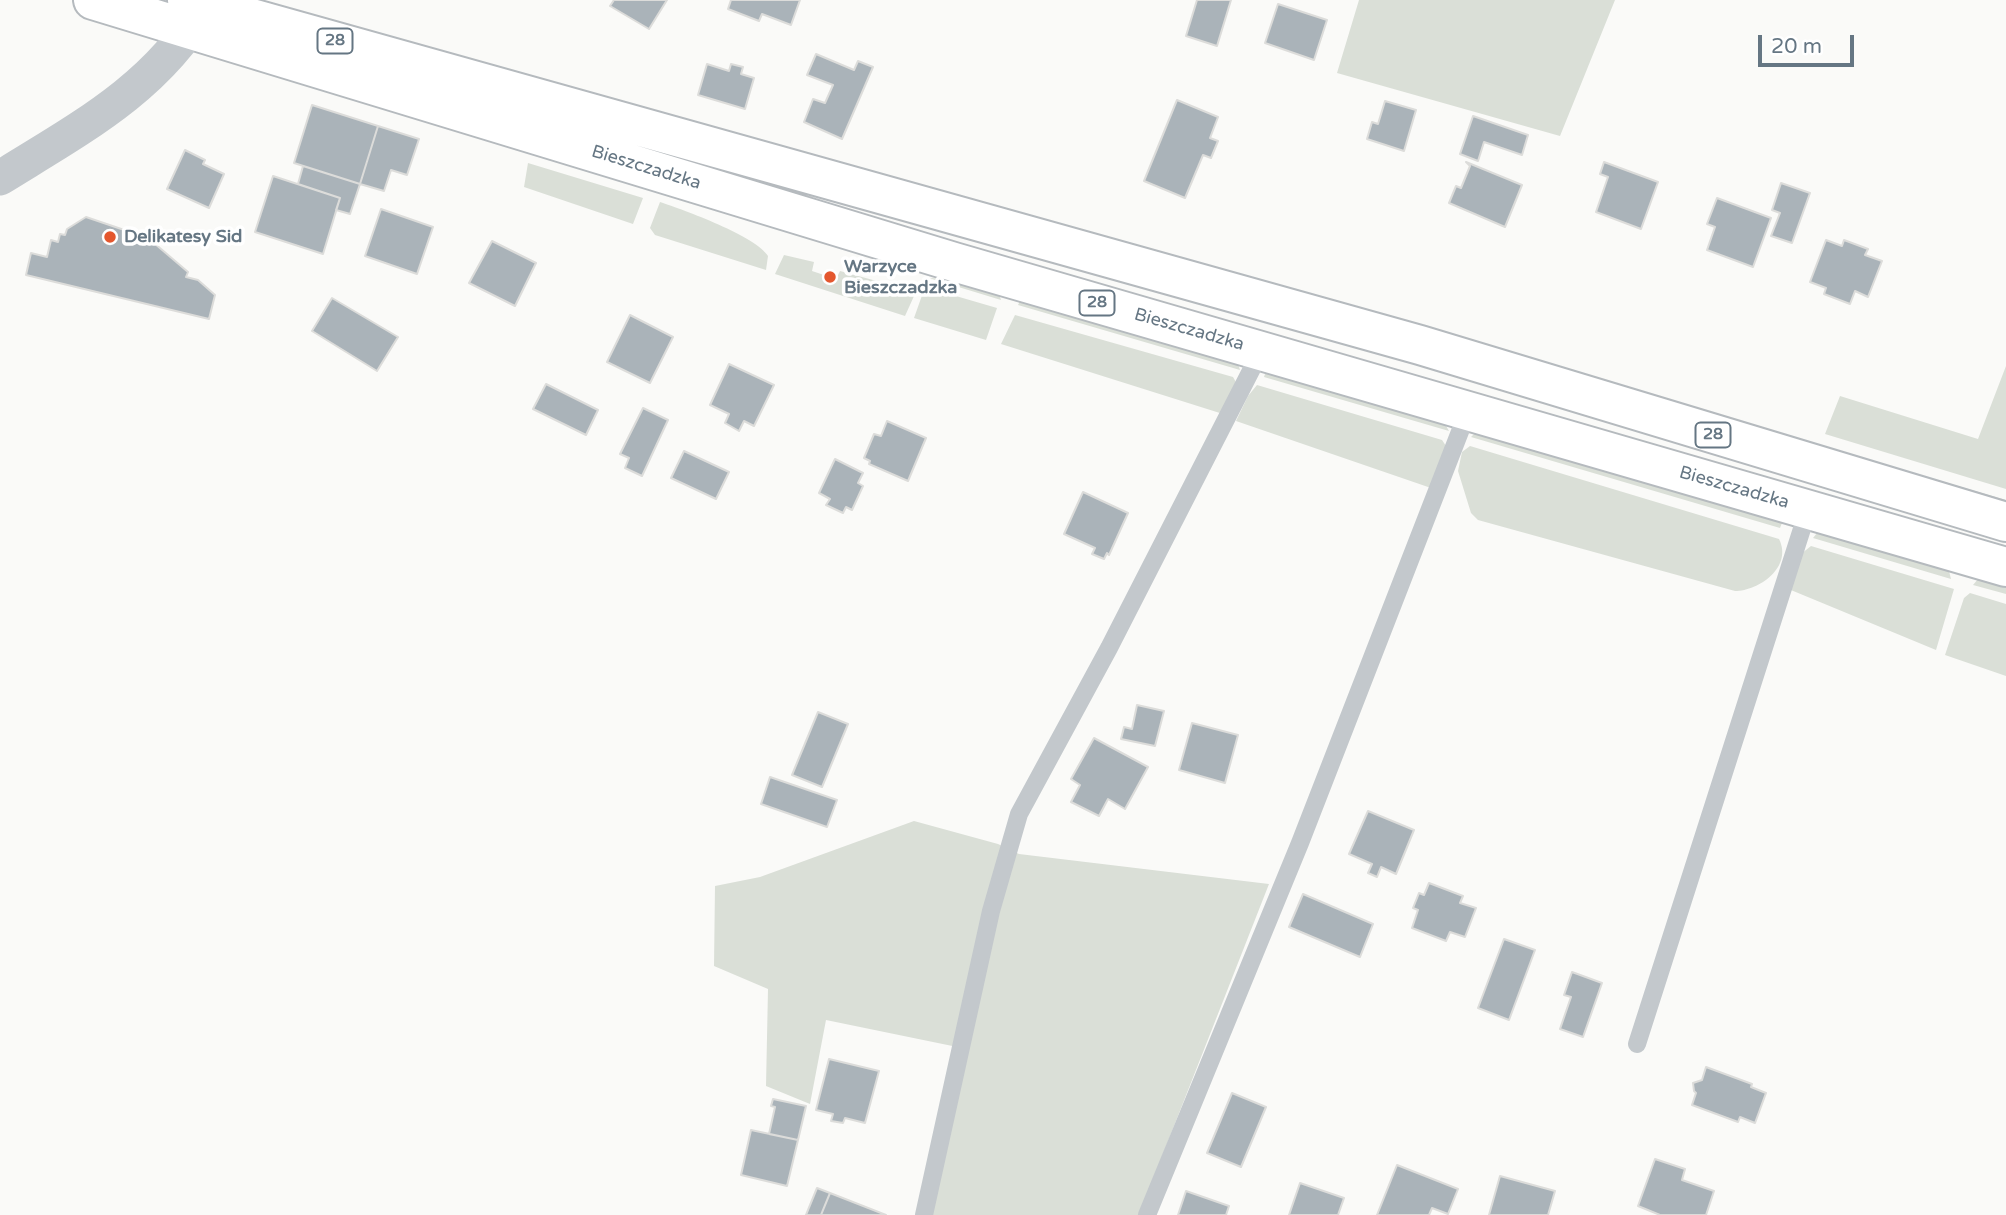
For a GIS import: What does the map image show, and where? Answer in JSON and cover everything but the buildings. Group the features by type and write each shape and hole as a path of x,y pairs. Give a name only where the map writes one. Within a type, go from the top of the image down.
{"main road":[{"name":"Bieszczadzka","path":"93,0 198,9 1407,341 2006,522"},
{"name":"Bieszczadzka","path":"198,9 940,258 2006,567"}],"street":[{"path":"0,178 117,104 163,63 198,9"}],"lane":[{"path":"924,1215 991,911 1019,814 1109,648 1261,351"},
{"path":"1147,1215 1300,843 1468,411"},
{"path":"1637,1044 1808,510"}],"shaded area":[{"path":"1359,0 1615,0 1560,136 1337,73"},
{"path":"528,163 643,198 633,224 524,187"},
{"path":"660,202 718,224 749,240 768,256 766,270 655,235 650,228"},
{"path":"784,255 814,262 812,271 836,279 840,271 873,280 919,285 905,316 775,274"},
{"path":"929,278 948,279 999,294 1001,300"},
{"path":"925,287 997,308 986,340 914,318"},
{"path":"1021,299 1238,364 1240,370 1018,305"},
{"path":"1015,315 1233,377 1237,384 1223,414 1001,344"},
{"path":"2006,366 2006,489 1825,434 1840,396 1978,439"},
{"path":"1266,371 1445,424 1449,431 1264,377"},
{"path":"1257,385 1442,440 1446,446 1431,488 1236,421 1248,396"},
{"path":"1476,432 1782,523 1780,528 1471,437"},
{"path":"1470,446 1779,539 1782,549 1778,568 1754,587 1735,591 1478,520 1471,513 1458,471 1462,452"},
{"path":"1834,450 2006,500 2006,506 1833,455"},
{"path":"1817,533 1949,571 1951,579 1813,538"},
{"path":"1811,546 1954,589 1936,650 1786,588 1801,554"},
{"path":"1978,579 2006,588 2006,594 1973,585"},
{"path":"1970,593 2006,604 2006,676 1945,655 1964,598"},
{"path":"914,821 998,844 1019,854 1269,884 1139,1215 930,1215 967,1049 826,1020 810,1104 766,1086 768,989 714,966 715,886 760,877"}],"place":[{"name":"Delikatesy Sid","path":"110,237"},
{"name":"Warzyce Bieszczadzka","path":"830,277"}]}
